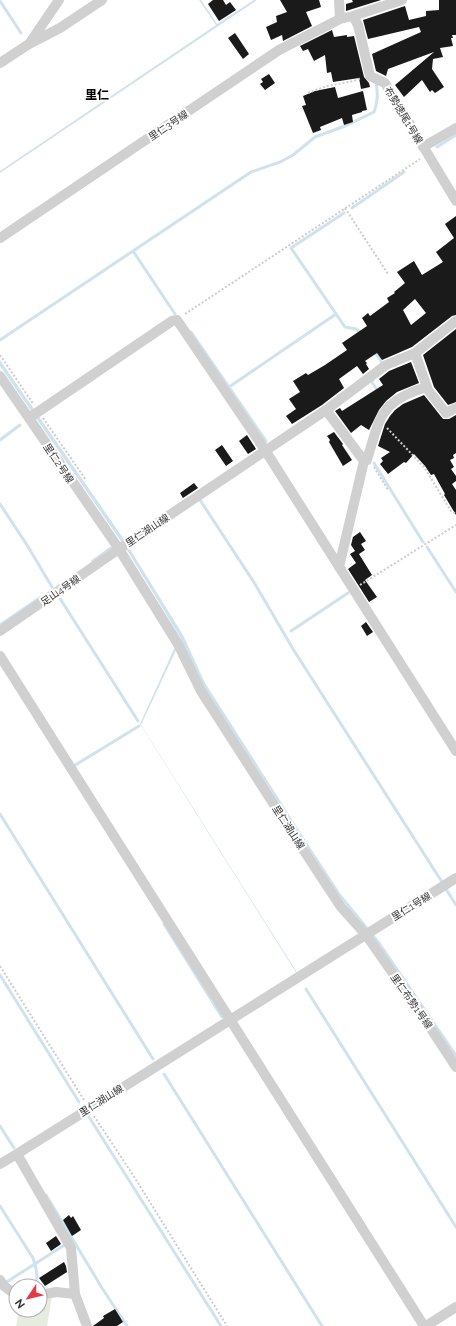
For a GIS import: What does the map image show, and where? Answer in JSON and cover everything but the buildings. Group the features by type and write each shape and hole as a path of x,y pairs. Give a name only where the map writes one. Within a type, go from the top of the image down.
{"street":[{"path":"29,44 59,0"},
{"path":"0,63 29,44 60,28 102,0"},
{"path":"339,0 340,19 402,0"},
{"path":"353,16 358,25 369,75"},
{"name":"里仁3号線","path":"0,238 279,50 340,19"},
{"name":"布勢徳尾1号線","path":"369,75 385,83 456,201"},
{"path":"425,151 456,128"},
{"path":"29,418 177,320 265,450 456,751"},
{"name":"里仁湖山線","path":"0,1164 88,1107 366,935 341,907 201,691 178,644 119,549 326,410 386,365 414,353 456,321"},
{"path":"414,353 427,387 446,413 456,408"},
{"name":"里仁2号線","path":"0,376 119,549"},
{"path":"339,567 366,460 379,421 392,403 404,396 427,387"},
{"path":"326,410 366,460"},
{"name":"足山4号線","path":"0,631 119,549"},
{"path":"0,656 425,1326 456,1307"},
{"name":"里仁1号線","path":"366,935 456,878"},
{"name":"里仁布勢1号線","path":"366,935 422,1015 456,1067"},
{"path":"17,1154 72,1248 75,1294 87,1326"},
{"path":"0,1280 8,1289"},
{"path":"48,1294 56,1292 75,1294"}],"path":[{"path":"308,93 327,86 354,81 369,75"},
{"path":"177,320 344,208 425,151"},
{"path":"344,208 388,274"},
{"path":"379,421 424,467 452,511 456,514"},
{"path":"366,460 388,490"},
{"path":"353,589 456,525"},
{"path":"0,966 227,1326"}],"shaded area":[{"path":"48,1296 52,1296 47,1326 16,1326 18,1318 48,1318"}],"water":[{"path":"199,0 201,0 217,24 254,0 257,0 0,173 0,171 216,25"},
{"path":"0,360 123,538 183,635 205,683 304,838 340,893 380,942 456,1053 456,1059 336,891 202,684 180,637 127,550 0,366"},
{"path":"175,647 177,648 141,725 298,974 140,724"}],"waterway":[{"path":"0,1 21,33"},
{"path":"0,340 251,172 280,162 293,155 315,137 345,126 374,112 377,97 376,82"},
{"path":"437,147 456,135"},
{"path":"352,208 404,172"},
{"path":"344,213 291,248 345,327 356,329 362,334"},
{"path":"133,251 175,314"},
{"path":"229,387 336,314"},
{"path":"191,332 266,441"},
{"path":"374,351 383,364"},
{"path":"373,380 371,381 378,391"},
{"path":"0,440 20,425"},
{"path":"374,463 423,542"},
{"path":"200,500 255,584 293,649 442,882"},
{"path":"0,504 52,587"},
{"path":"427,547 456,592"},
{"path":"93,561 111,548"},
{"path":"291,631 348,593"},
{"path":"0,625 41,597"},
{"path":"59,597 138,721"},
{"path":"72,767 139,726"},
{"path":"0,814 153,1059"},
{"path":"446,889 456,905"},
{"path":"164,924 222,1017"},
{"path":"0,975 79,1102"},
{"path":"306,989 456,1227"},
{"path":"164,1074 322,1326"},
{"path":"89,1117 221,1326"},
{"path":"0,1126 14,1148"},
{"path":"46,1195 102,1288 127,1326"},
{"path":"0,1206 33,1258 37,1278"},
{"path":"5,1283 66,1244"}],"district":[{"name":"里仁","path":"97,95"}]}
